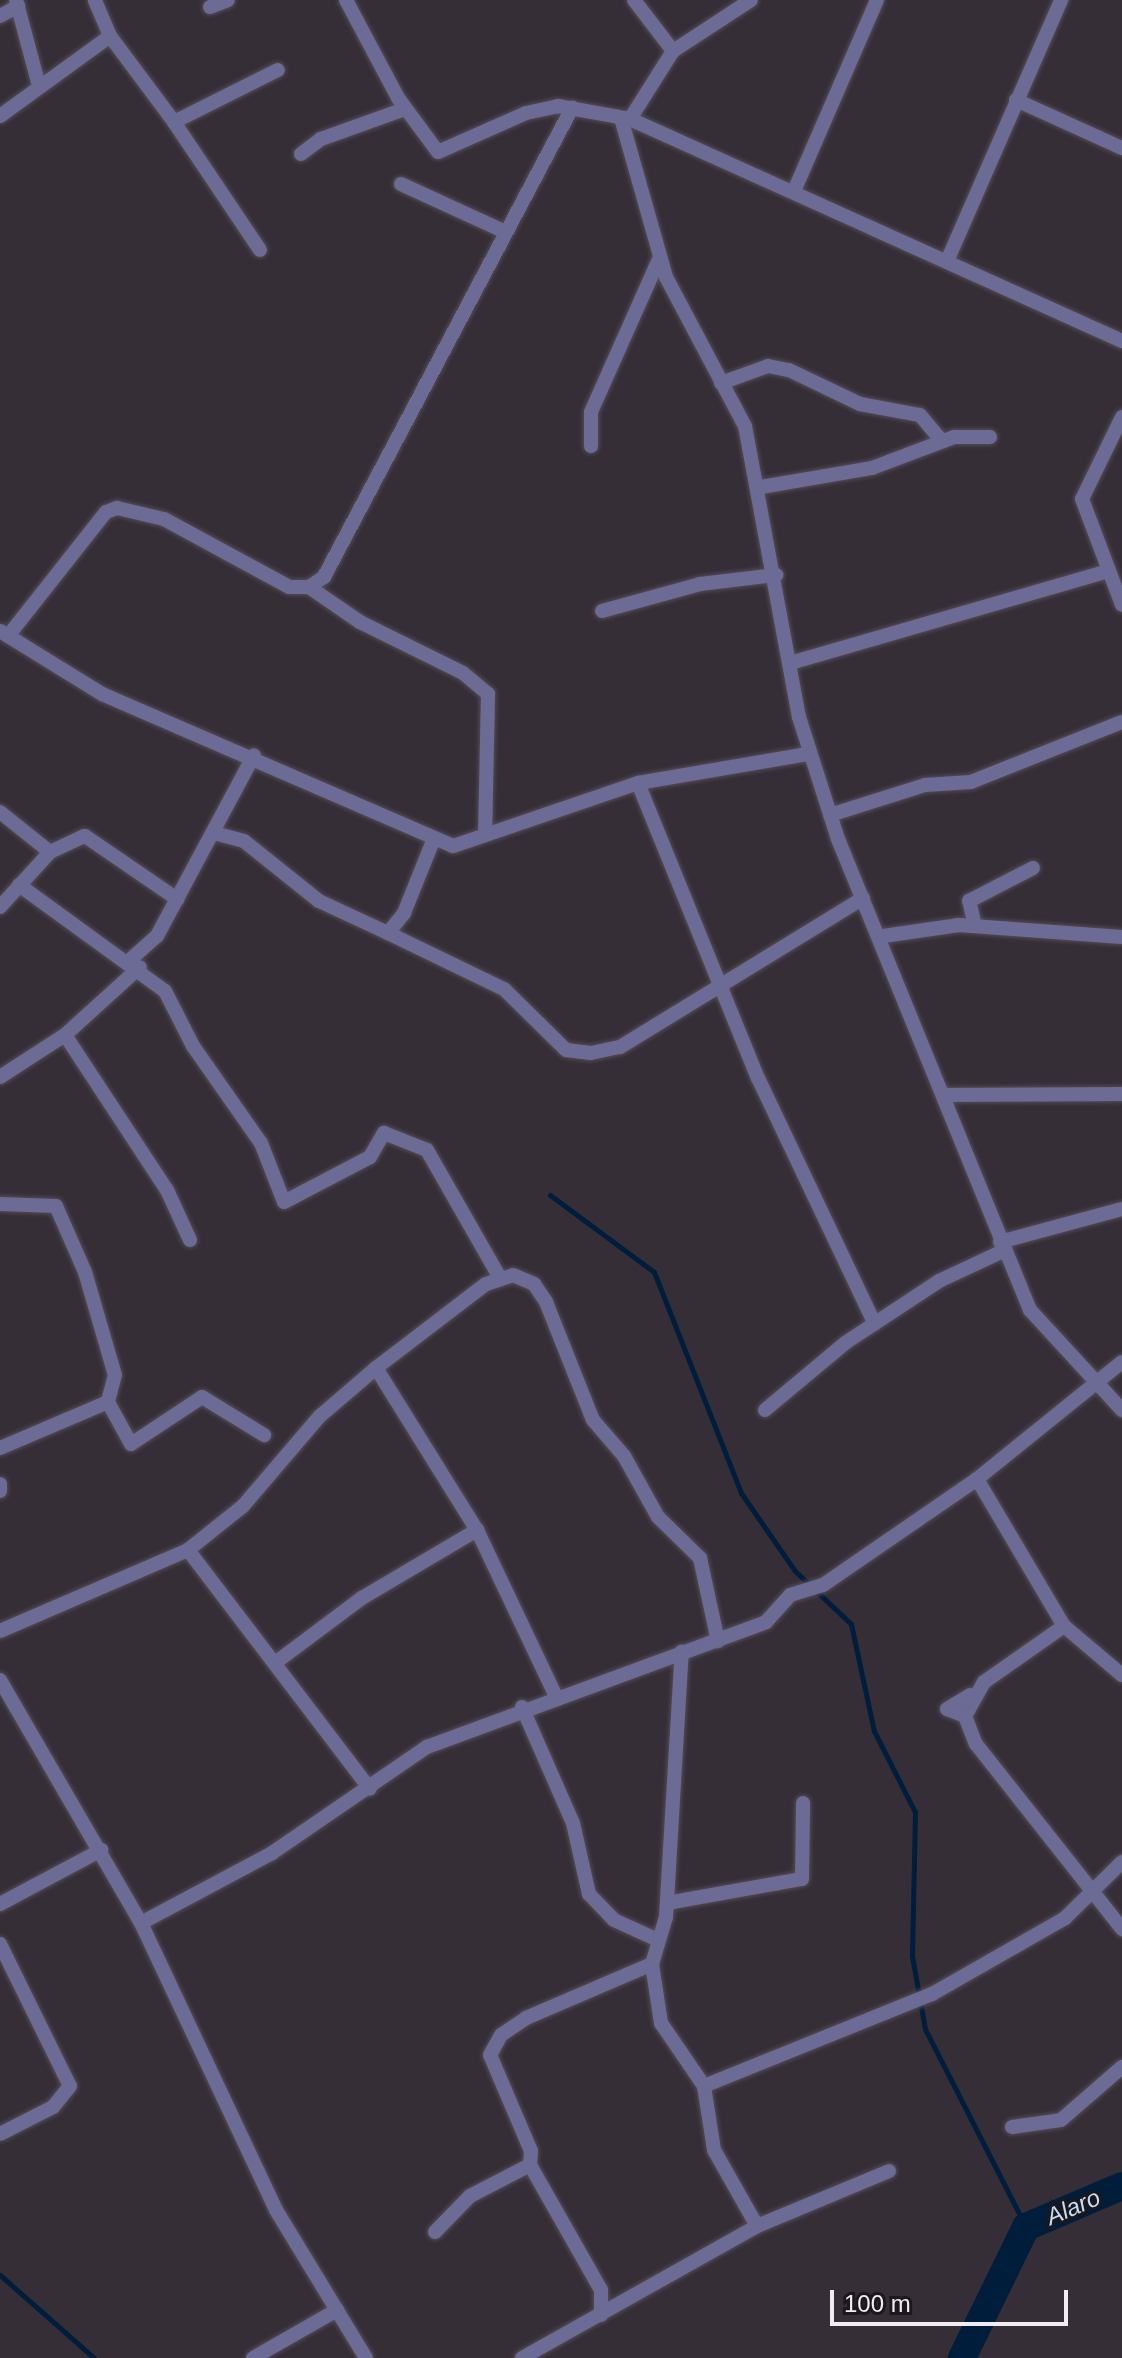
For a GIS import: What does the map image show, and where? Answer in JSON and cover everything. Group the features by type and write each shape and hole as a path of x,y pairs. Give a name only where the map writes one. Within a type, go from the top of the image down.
{"street":[{"path":"95,0 110,36 174,122 260,250"},
{"path":"210,7 228,0"},
{"path":"346,0 405,109 438,152 526,113 572,108 625,118 948,259 1122,341"},
{"path":"634,0 673,51"},
{"path":"751,0 673,51 625,118 660,257 745,426 761,487 808,754 863,898 883,936 1002,1246 1030,1310 1091,1381 1122,1410"},
{"path":"794,191 877,0"},
{"path":"948,259 1061,0"},
{"path":"0,16 17,3 39,86"},
{"path":"0,116 110,36"},
{"path":"174,122 278,70"},
{"path":"1016,100 1122,148"},
{"path":"309,587 339,557 503,231 572,108"},
{"path":"301,154 321,139 405,109"},
{"path":"401,184 503,231"},
{"path":"591,446 591,412 660,257"},
{"path":"721,383 768,366 789,370 860,404 920,415 942,441"},
{"path":"1122,417 1084,483 1105,572 1122,605"},
{"path":"761,487 872,468 942,441 990,437"},
{"path":"485,834 488,694 463,673 349,616 309,587 289,587 164,519 117,508 106,512 4,633 102,694 254,755 433,841 453,846 638,783 808,754"},
{"path":"790,663 1105,572"},
{"path":"602,611 700,584 776,575"},
{"path":"830,815 925,785 971,782 1122,722"},
{"path":"0,1077 65,1035 157,936 254,755"},
{"path":"638,783 719,987 875,1324"},
{"path":"0,812 50,852"},
{"path":"214,833 244,841 319,901 504,989 566,1050 620,1047 863,898"},
{"path":"0,907 50,852 85,836 98,841 177,899"},
{"path":"388,933 404,913 433,841"},
{"path":"975,926 969,901 1033,868"},
{"path":"19,885 135,963 165,991 193,1046 261,1143 284,1202 370,1157 384,1133 427,1150 499,1276 534,1284 593,1420 624,1456 658,1517 700,1558 718,1641"},
{"path":"883,936 975,926 1122,937"},
{"path":"65,1035 167,1190 190,1240"},
{"path":"944,1095 1122,1094"},
{"path":"0,1204 56,1206 113,1358 108,1402 131,1444 202,1397 264,1435"},
{"path":"765,1410 875,1324 939,1281 1002,1246 1122,1209"},
{"path":"0,1631 140,1577 188,1550 243,1506 320,1416 376,1368 499,1276"},
{"path":"141,1923 272,1853 370,1789 427,1747 555,1694 718,1641 766,1622 790,1595 823,1585 977,1479 1091,1381 1122,1362"},
{"path":"376,1368 477,1530 555,1694"},
{"path":"0,1448 108,1402"},
{"path":"977,1479 1064,1626 1122,1675"},
{"path":"0,1484 0,1491"},
{"path":"275,1663 362,1598 477,1530"},
{"path":"188,1550 370,1789"},
{"path":"1064,1626 970,1695 965,1716 976,1744 1087,1893 1122,1929"},
{"path":"682,1651 667,1903 652,1964 661,2023 704,2086 714,2150 757,2226"},
{"path":"0,1680 141,1923 276,2210 366,2358"},
{"path":"522,1707 573,1823 589,1894 614,1920 658,1940"},
{"path":"667,1903 802,1879 803,1803"},
{"path":"0,1904 101,1850"},
{"path":"704,2086 932,1994 1065,1918 1087,1893 1122,1862"},
{"path":"0,1944 70,2086 53,2107 0,2134"},
{"path":"601,2315 601,2290 530,2165 531,2151 494,2077 490,2055 501,2035 652,1964"},
{"path":"1012,2127 1061,2120 1122,2067"},
{"path":"435,2232 470,2196 530,2165"},
{"path":"522,2358 757,2226 889,2171"},
{"path":"253,2358 337,2310"}],"waterway":[{"path":"550,1195 654,1272 741,1493 795,1571 851,1624 874,1731 915,1812 912,1956 925,2029 1026,2227"},
{"name":"Alaro","path":"962,2358 1026,2227 1122,2186"},
{"path":"0,2275 94,2358"}]}
